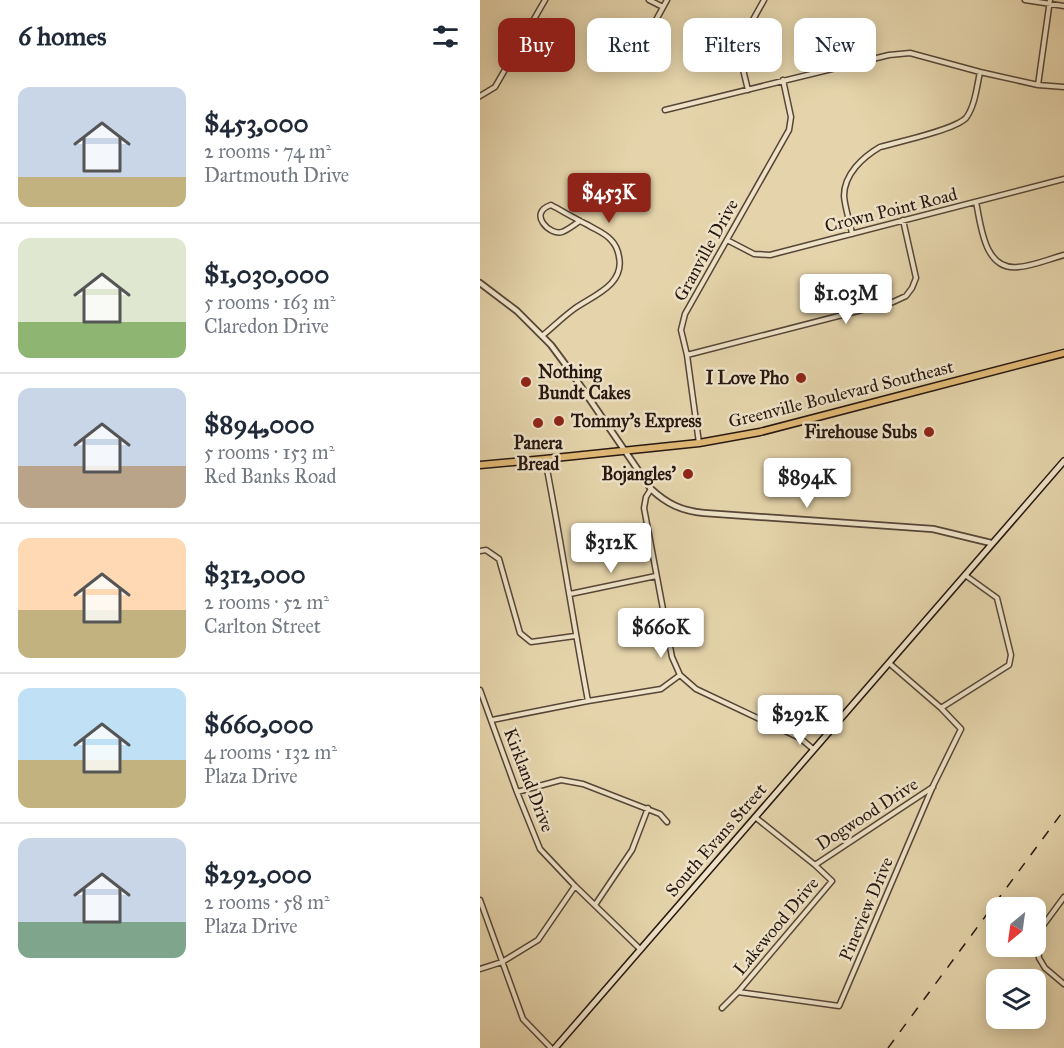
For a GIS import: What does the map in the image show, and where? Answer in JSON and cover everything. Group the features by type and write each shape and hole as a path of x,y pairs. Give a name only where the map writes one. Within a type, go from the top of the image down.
{"highway":[{"name":"Greenville Boulevard Southeast","path":"480,465 699,444 760,432 1064,353"}],"main road":[{"name":"South Evans Street","path":"553,1048 1064,461"}],"street":[{"path":"480,96 495,87 544,0"},
{"path":"649,0 663,7"},
{"path":"657,18 667,0"},
{"path":"748,90 739,53 740,43 764,0"},
{"path":"1025,0 1050,2 1064,6"},
{"path":"1038,85 1050,2"},
{"path":"665,110 889,55 910,53 1038,85 1064,87"},
{"path":"852,234 844,195 849,177 857,165 869,153 880,147 951,127 965,119 971,108 980,72"},
{"name":"Granville Drive","path":"699,444 687,355 681,330 686,314 789,130 791,117 783,80"},
{"name":"Crown Point Road","path":"727,240 754,254 770,255 1064,179"},
{"path":"976,202 987,247 992,257 1002,265 1015,268 1064,255"},
{"path":"542,336 575,308 612,283 620,270 617,248 604,234 551,205 544,208 540,214 543,223 557,232 580,221"},
{"path":"687,355 893,302 906,296 916,278 903,220"},
{"path":"480,284 517,311 542,336 571,372 651,489 672,505 694,512 933,529 991,543"},
{"path":"545,459 559,526 575,636 588,701"},
{"path":"651,489 646,497 644,508 672,657 680,675 696,689 800,738 813,749"},
{"path":"480,551 486,550 499,559 520,633 531,642 575,636"},
{"path":"888,662 941,708 1009,665 1011,655 997,598 964,574"},
{"path":"570,594 656,576"},
{"path":"492,720 661,689 680,675"},
{"name":"Kirkland Drive","path":"480,690 540,849 640,949"},
{"name":"Pineview Drive","path":"738,992 839,1006 933,786 961,729 941,708"},
{"path":"517,792 561,780 583,784 648,808 660,814 667,822"},
{"name":"Dogwood Drive","path":"815,865 933,786"},
{"path":"595,905 632,850 648,808"},
{"name":"Lakewood Drive","path":"722,1008 832,881 755,817"},
{"path":"480,969 502,962 538,940 575,886"},
{"path":"1064,897 1042,927 1037,938 1039,958 1045,968 1064,984"},
{"path":"480,900 523,1019 553,1048"}],"railway":[{"path":"888,1048 1064,810"}],"place":[{"name":"I Love Pho","path":"801,378"},
{"name":"Nothing Bundt Cakes","path":"526,382"},
{"name":"Tommy's Express","path":"559,421"},
{"name":"Panera Bread","path":"538,423"},
{"name":"Firehouse Subs","path":"929,432"},
{"name":"Bojangles'","path":"688,474"}]}
